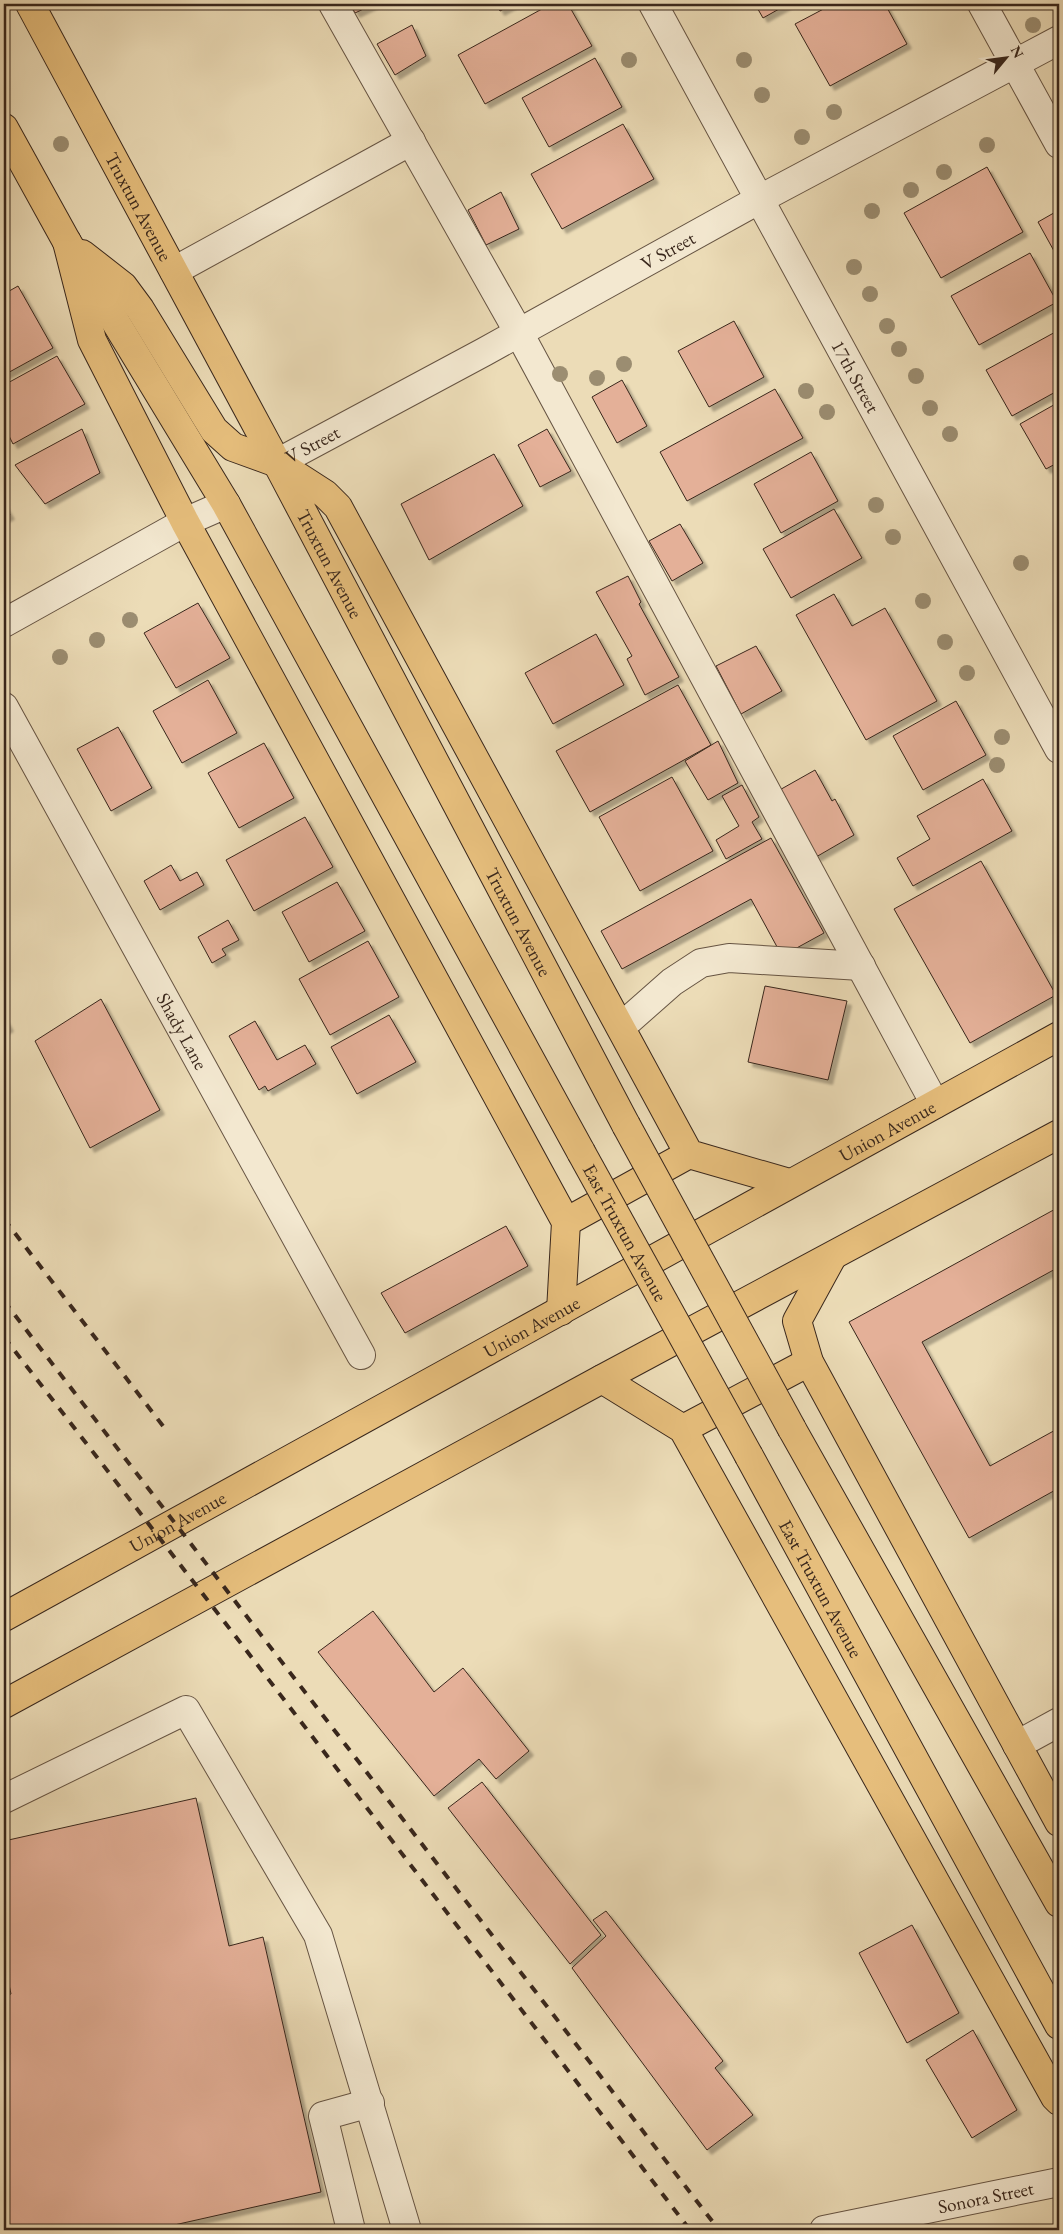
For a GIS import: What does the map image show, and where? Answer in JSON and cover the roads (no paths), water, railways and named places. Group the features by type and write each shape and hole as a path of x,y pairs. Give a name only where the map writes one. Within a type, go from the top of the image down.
{"main road":[{"name":"Truxtun Avenue","path":"30,4 277,463 626,1125 792,1430 1059,1903"},
{"path":"4,128 67,242 226,504"},
{"path":"67,242 123,286 140,310 214,430 233,447 277,463 324,494 338,506 690,1154"},
{"path":"67,242 92,340 186,522 566,1222 561,1311"},
{"name":"East Truxtun Avenue","path":"226,504 1059,2025"},
{"name":"Union Avenue","path":"4,1617 1059,1036"},
{"path":"4,1704 602,1379 1059,1134"},
{"path":"566,1222 690,1154 789,1183"},
{"path":"832,1257 797,1322 809,1362 1059,1822"},
{"path":"683,1429 809,1362"},
{"path":"602,1379 683,1429 1055,2097 1059,2101"},
{"path":"1020,1952 1059,2001"}],"street":[{"path":"333,4 519,333 936,1104"},
{"name":"17th Street","path":"653,4 1059,749"},
{"path":"982,4 1059,144"},
{"name":"V Street","path":"277,463 519,333 760,199 1059,40"},
{"path":"174,271 411,141"},
{"path":"4,623 186,522 226,504"},
{"name":"Shady Lane","path":"4,707 361,1355"},
{"path":"621,1027 672,982 700,963 729,958 861,966"},
{"path":"4,1800 186,1710 318,1936 407,2230"},
{"path":"1017,1745 1059,1722"},
{"path":"352,2230 323,2116 370,2103"},
{"name":"Sonora Street","path":"824,2230 1059,2182"}],"railway":[{"path":"4,1219 163,1426"},
{"path":"4,1301 719,2230"},
{"path":"4,1337 690,2230"}]}
